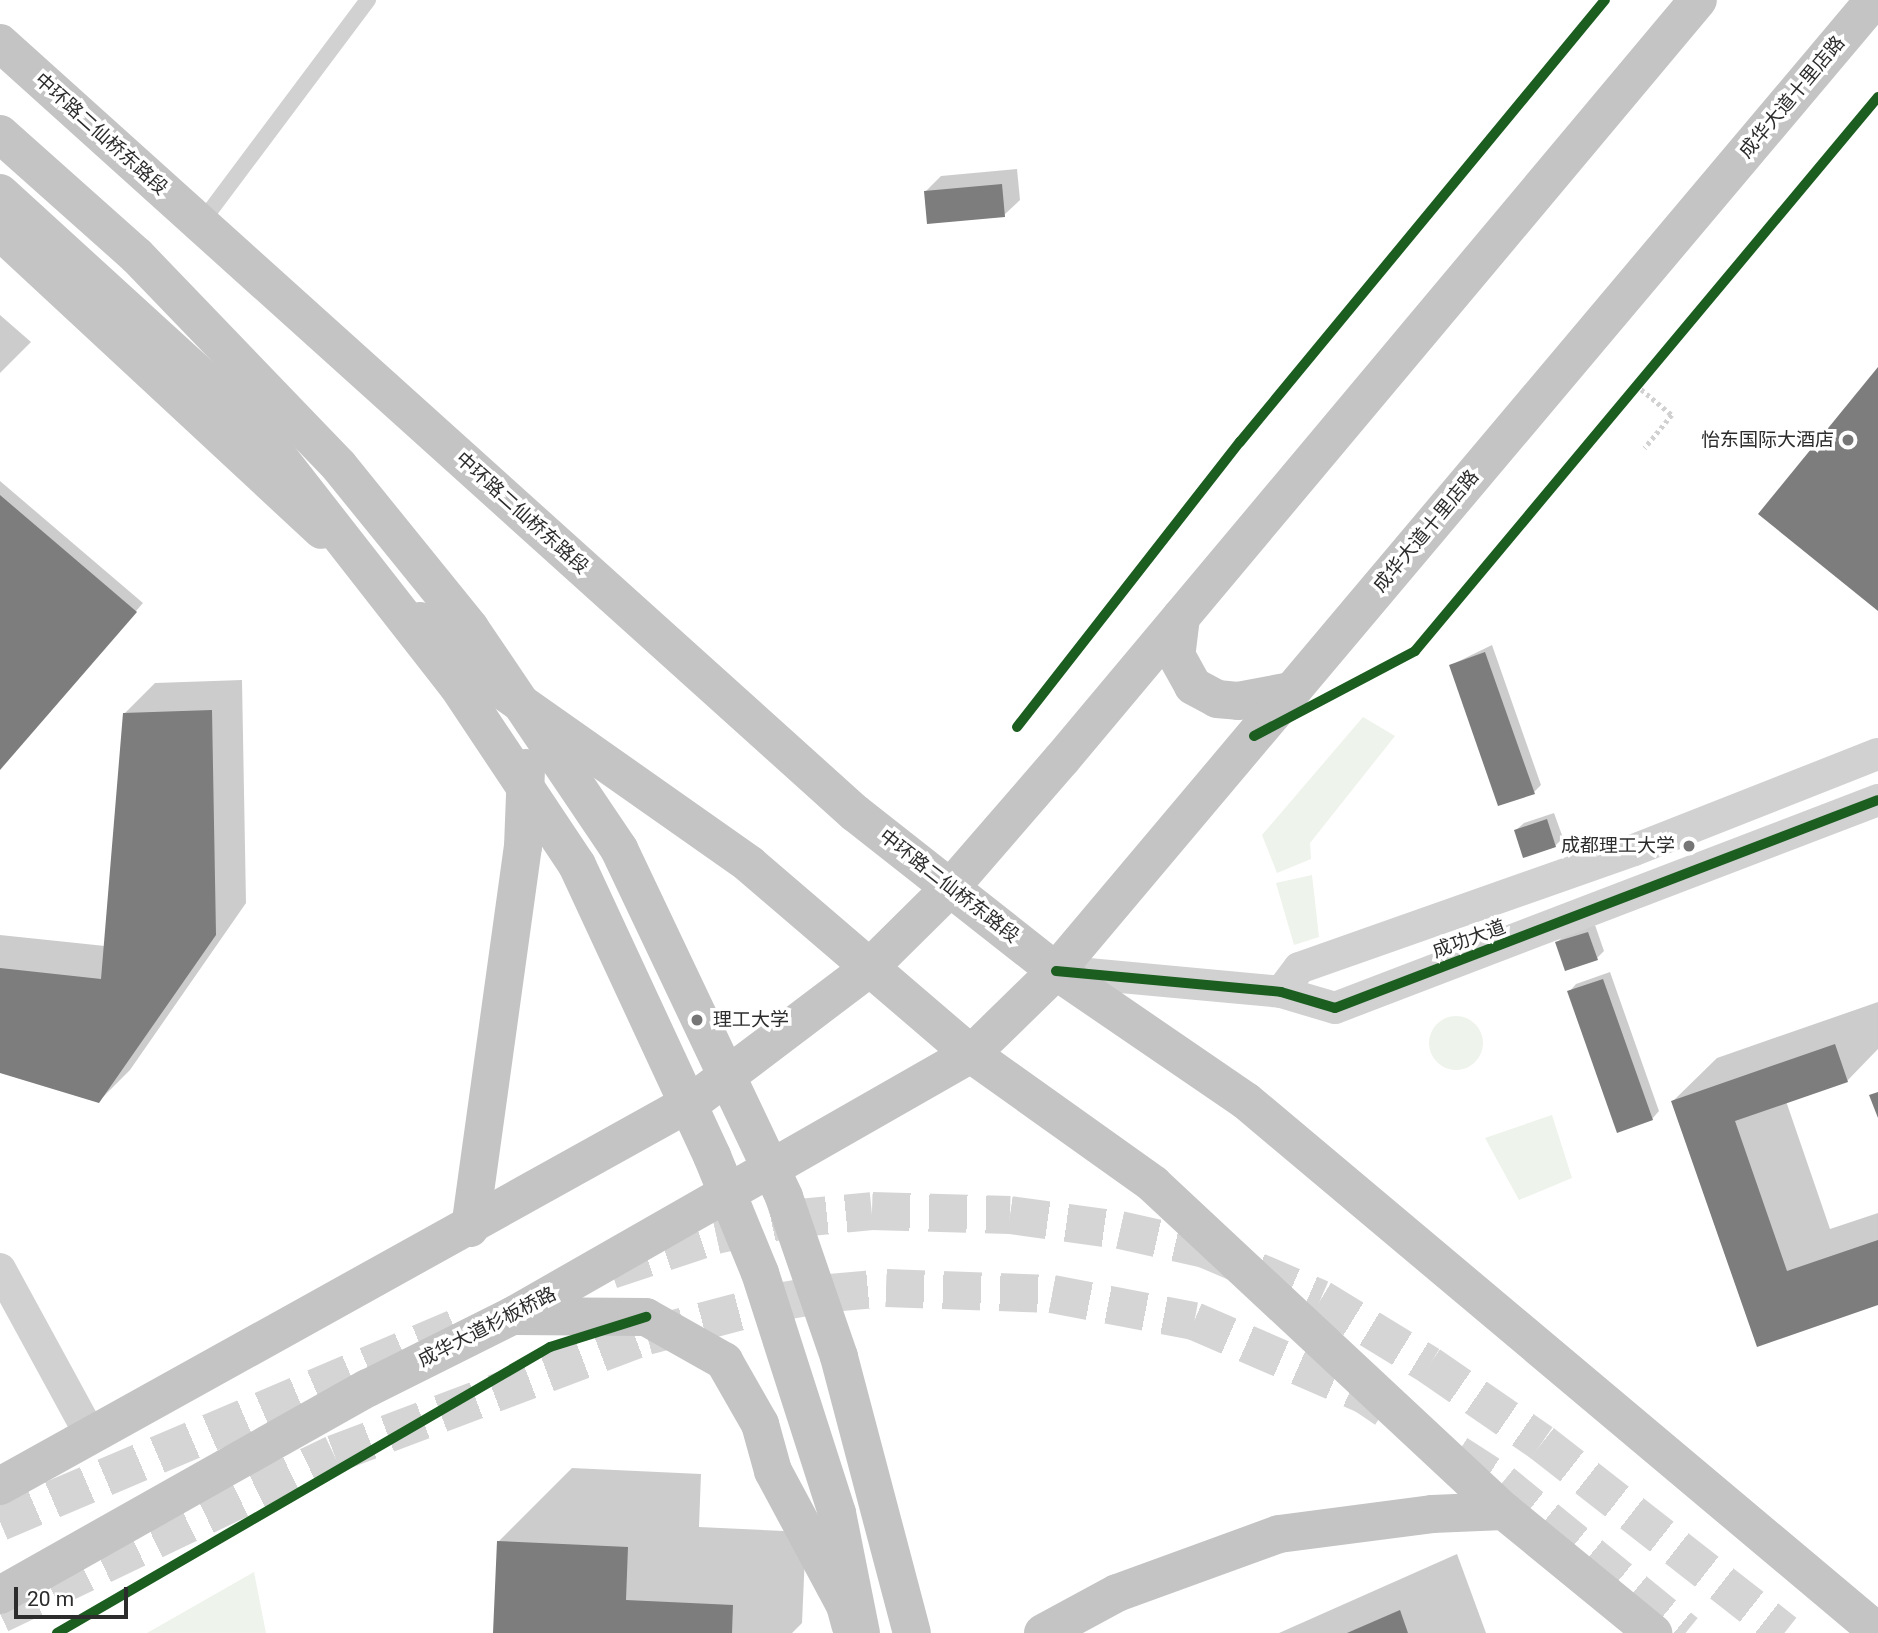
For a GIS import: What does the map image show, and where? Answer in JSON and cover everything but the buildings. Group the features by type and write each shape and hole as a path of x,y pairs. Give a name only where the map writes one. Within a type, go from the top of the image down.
{"main road":[{"path":"0,1486 470,1228 695,1100 868,969 951,887 1698,0"},
{"name":"成华大道十里店路","path":"971,1055 1056,971 1874,0"},
{"name":"中环路二仙桥东路段","path":"0,43 830,791 1056,971 1246,1101 1878,1632"},
{"path":"0,134 137,256 339,466 470,628 619,849 784,1197 839,1357 912,1633"},
{"path":"0,193 252,423 457,685 577,865 712,1156 760,1273 837,1513 861,1633"},
{"path":"0,231 472,668 749,864 971,1055 1153,1184 1504,1511 1653,1633"},
{"path":"1181,617 1176,655 1193,686 1217,699 1238,701 1291,691"},
{"path":"470,1228 523,846 527,762 472,668"},
{"name":"成华大道杉板桥路","path":"0,1595 368,1388 512,1316 971,1055"},
{"path":"512,1316 646,1317 724,1361 760,1424 774,1471 845,1605 852,1633"},
{"path":"1043,1633 1117,1593 1267,1538 1432,1514 1504,1511"}],"street":[{"name":"成功大道","path":"1281,992 1299,968 1634,850 1878,754"},
{"name":"成功大道","path":"1056,971 1281,992 1335,1008 1878,800"},
{"path":"0,1269 91,1436"}],"lane":[{"path":"201,223 368,0"}],"path":[{"path":"1628,394 1645,374"},
{"path":"1636,385 1672,415 1645,448"}],"shaded area":[{"path":"1363,717 1395,736 1310,843 1311,859 1277,873 1262,835"},
{"path":"1312,875 1319,937 1294,945 1276,883"},
{"path":"1456,1016 1475,1024 1483,1043 1475,1062 1456,1070 1437,1062 1429,1043 1437,1024"},
{"path":"1552,1115 1572,1178 1519,1200 1485,1138"},
{"path":"254,1572 266,1633 147,1633"}],"tunnel":[{"path":"611,1270 716,1235 789,1219 872,1211 1010,1215 1120,1230 1205,1249 1321,1299 1429,1365 1542,1443 1785,1633"},
{"path":"0,1614 334,1454 647,1336 772,1303 830,1293 886,1288 1052,1294 1194,1321 1365,1395 1386,1409"},
{"path":"0,1522 463,1325"},
{"path":"1457,1454 1502,1483 1686,1633"}],"cycle path":[{"path":"1017,727 1240,442 1605,0"},
{"path":"1254,736 1415,651 1878,97"},
{"path":"1056,971 1281,992 1335,1008 1878,800"},
{"path":"57,1633 550,1347 646,1317"}],"place":[{"name":"怡东国际大酒店","path":"1848,440"},
{"name":"成都理工大学","path":"1689,846"},
{"name":"理工大学","path":"697,1020"}]}
